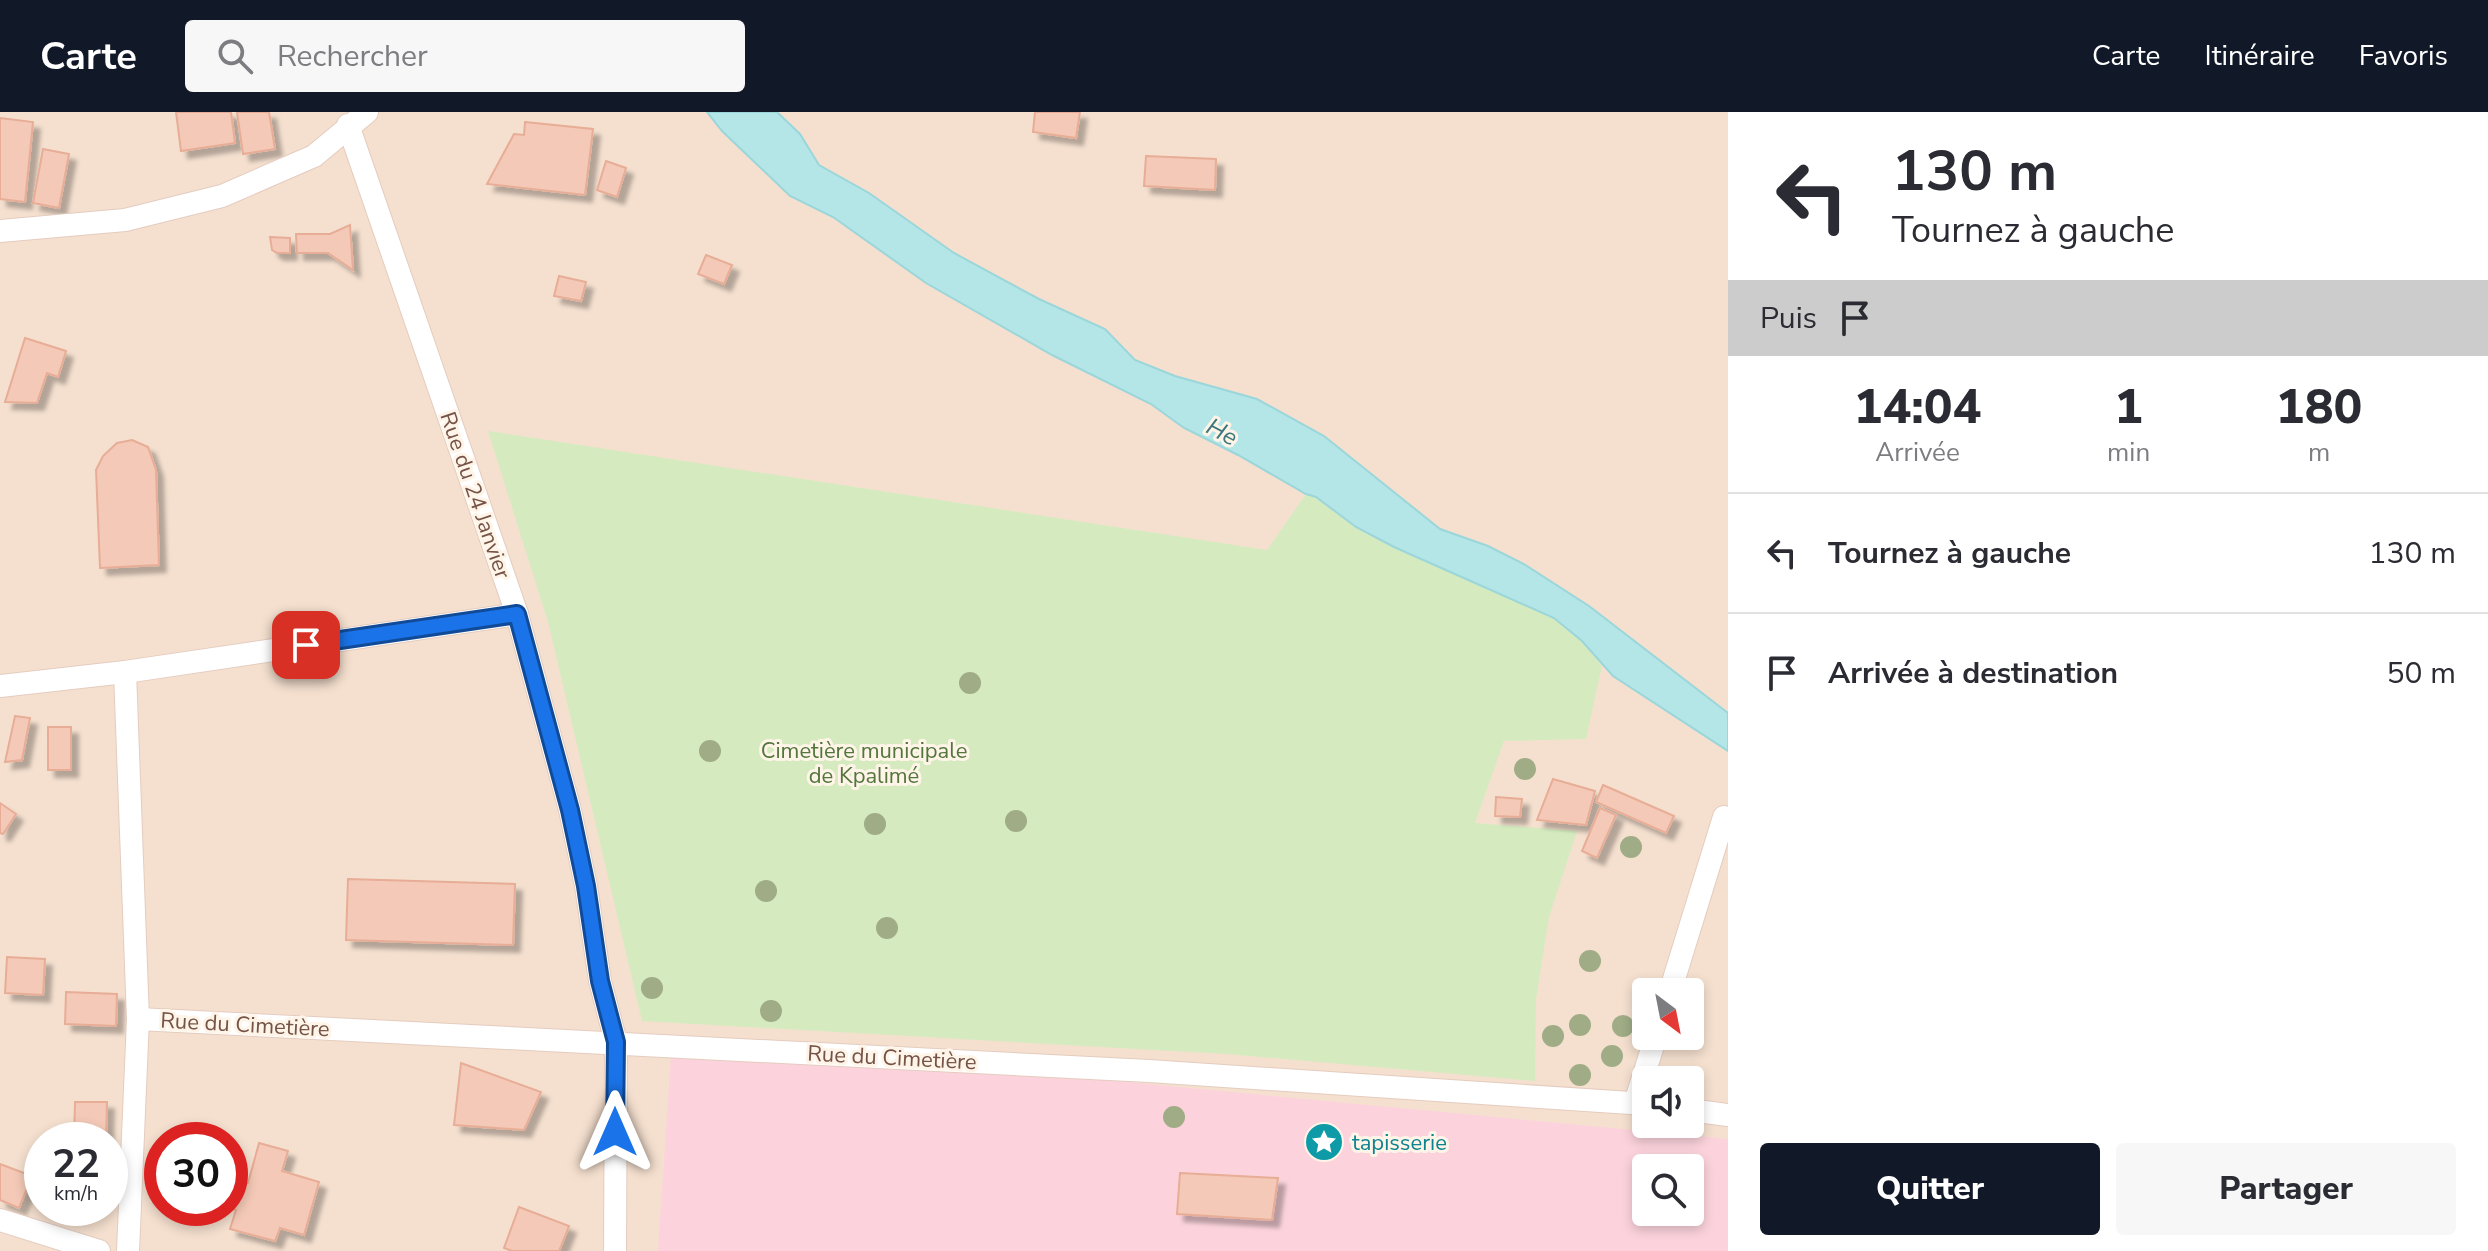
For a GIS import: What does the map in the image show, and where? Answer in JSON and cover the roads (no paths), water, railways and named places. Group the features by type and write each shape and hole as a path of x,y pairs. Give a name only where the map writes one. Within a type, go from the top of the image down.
{"street":[{"path":"0,231 125,220 222,196 314,156 367,112"},
{"name":"Rue du 24 Janvier","path":"348,125 517,614 570,810 586,886 600,981 616,1042 615,1251"},
{"path":"0,686 125,672 517,614"},
{"path":"125,672 138,1019 128,1251"},
{"path":"1674,978 1724,817"},
{"name":"Rue du Cimetière","path":"138,1019 1149,1071 1632,1103"},
{"path":"1704,1112 1728,1115"},
{"path":"0,1220 99,1251"}],"water":[{"name":"He","path":"707,112 777,112 800,134 819,165 869,193 954,253 1039,299 1105,329 1135,360 1175,376 1257,399 1324,436 1440,529 1488,546 1524,564 1589,606 1728,713 1728,751 1613,676 1582,641 1554,618 1356,527 1316,497 1184,428 1151,404 1052,355 926,283 833,217 790,196 722,131"}],"place":[{"name":"tapisserie","path":"1324,1142"}],"park label":[{"name":"Cimetière municipale de Kpalimé","path":"864,762"}]}
